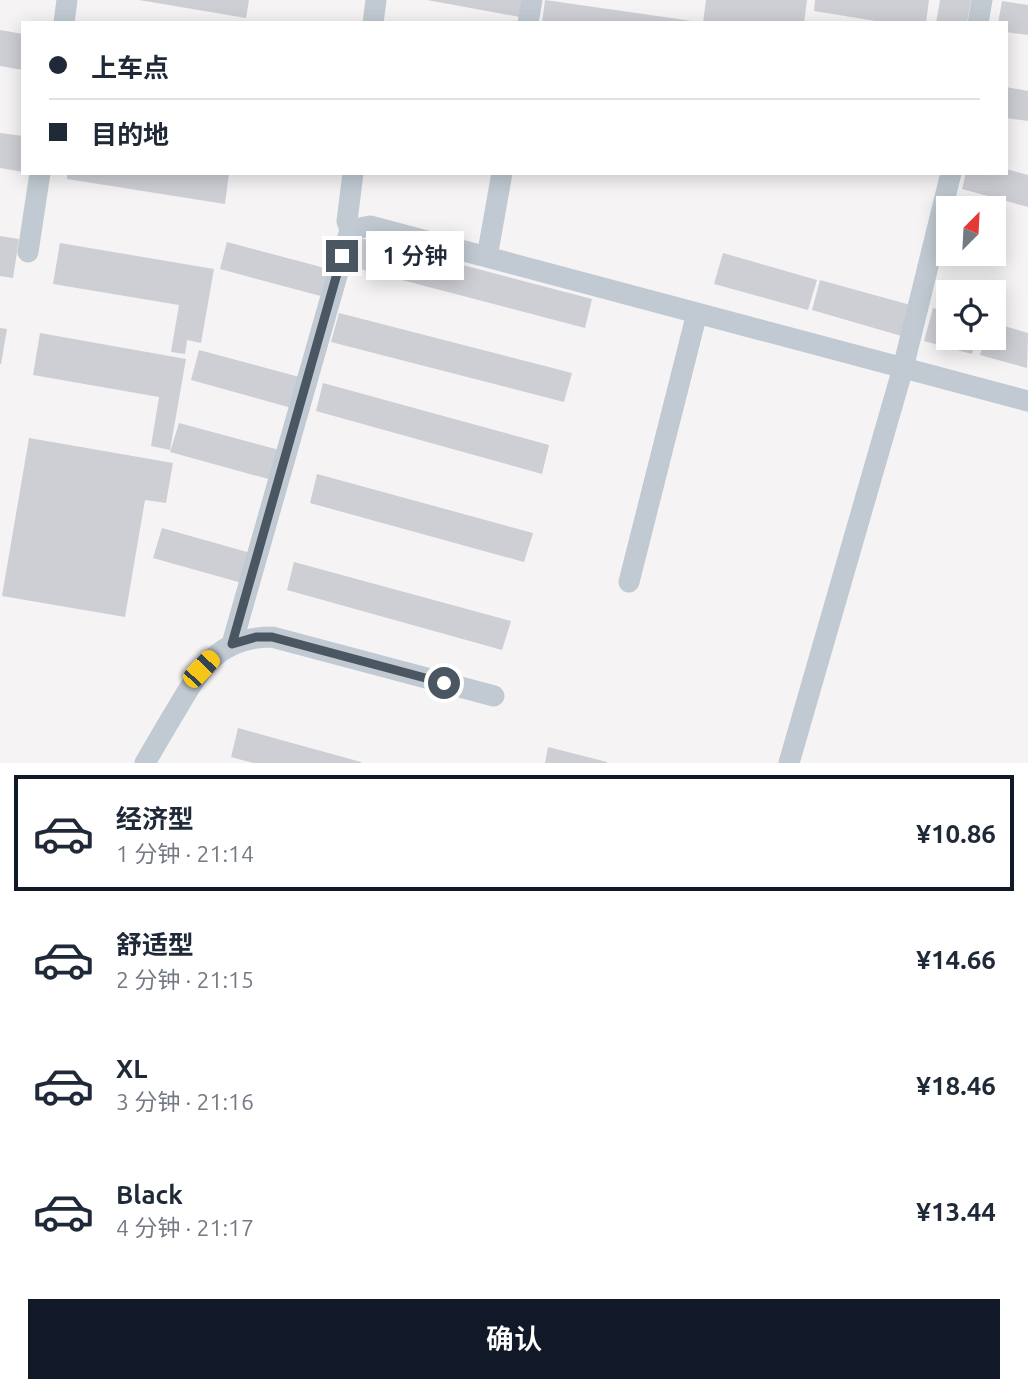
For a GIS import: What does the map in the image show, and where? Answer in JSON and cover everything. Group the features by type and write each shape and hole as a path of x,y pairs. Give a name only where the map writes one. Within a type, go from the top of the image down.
{"street":[{"path":"64,21 67,0"},
{"path":"373,21 376,0"},
{"path":"528,21 532,0"},
{"path":"978,21 982,0"},
{"path":"28,252 40,175"},
{"path":"232,644 350,230 347,221 353,175"},
{"path":"487,257 502,175"},
{"path":"789,763 902,368 950,175"},
{"path":"350,230 370,226 1028,401"},
{"path":"629,582 697,313"},
{"path":"145,763 201,669 214,655 232,644 256,637 272,637 494,696"}],"building":[{"path":"139,0 249,0 246,18"},
{"path":"427,0 523,0 520,17"},
{"path":"545,0 692,21 542,21"},
{"path":"706,0 807,0 804,21 703,21"},
{"path":"815,0 929,0 926,21 876,21 814,11"},
{"path":"940,0 971,0 967,21 936,21"},
{"path":"1002,1 1028,5 1028,35 1008,32 1008,21 998,21"},
{"path":"0,30 21,34 21,70 0,66"},
{"path":"1008,87 1028,91 1028,121 1008,118"},
{"path":"0,133 21,136 21,172 0,168"},
{"path":"1008,170 1028,175 1028,207 1006,201 1006,196 988,196 962,189 966,175 1008,175"},
{"path":"67,175 229,175 225,204 67,179"},
{"path":"0,236 19,239 13,278 0,276"},
{"path":"360,238 592,299 585,328 352,267"},
{"path":"227,242 336,271 328,298 220,269"},
{"path":"60,243 214,269 201,343 187,340 185,354 171,352 179,305 53,284"},
{"path":"723,253 817,280 808,310 714,284"},
{"path":"820,280 914,306 905,337 812,310"},
{"path":"933,308 936,309 936,344 924,341"},
{"path":"339,313 572,373 564,402 331,342"},
{"path":"1006,327 1028,333 1027,368 980,355 981,350 1006,350"},
{"path":"0,328 7,329 1,364 0,364"},
{"path":"40,333 186,359 170,450 151,446 159,397 33,375"},
{"path":"199,350 307,379 299,410 191,380"},
{"path":"957,350 973,350 972,354"},
{"path":"323,383 549,445 542,474 316,411"},
{"path":"179,423 287,452 279,482 170,452"},
{"path":"29,438 173,463 166,503 145,500 125,617 2,596"},
{"path":"317,474 533,533 524,562 310,503"},
{"path":"162,528 258,555 249,585 153,558"},
{"path":"294,562 511,621 502,650 287,590"},
{"path":"238,728 361,763 253,763 231,757"},
{"path":"548,747 607,762 607,763 545,763"}],"route":[{"path":"342,256 232,644 256,637 272,637 444,683"}]}
